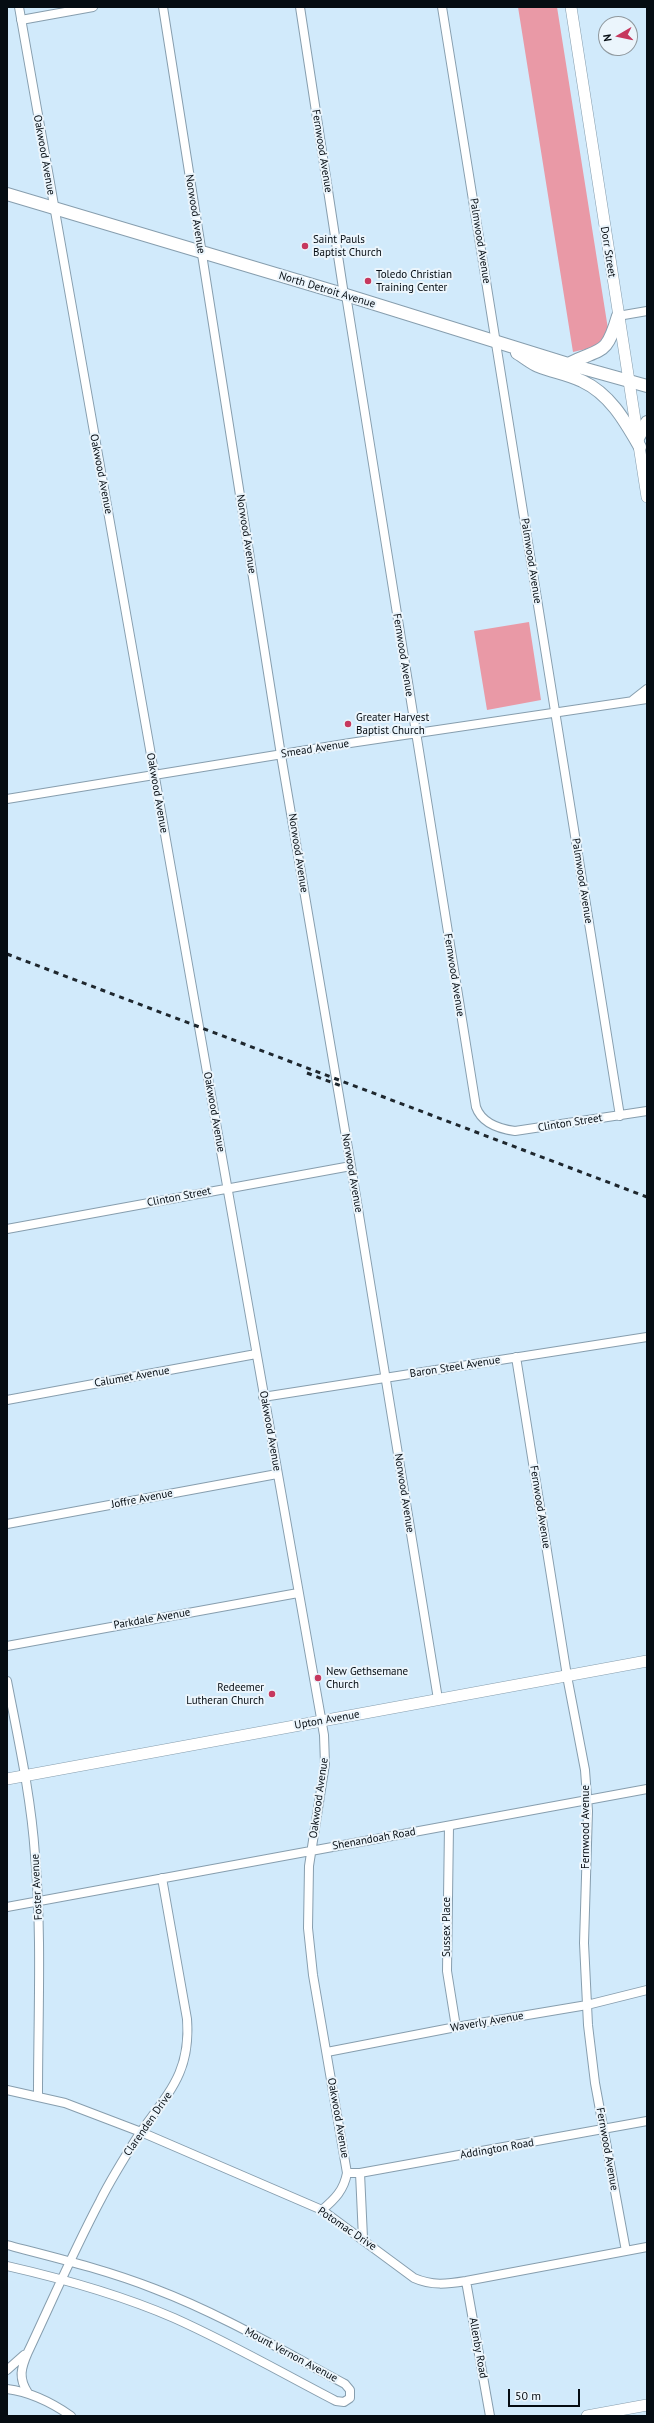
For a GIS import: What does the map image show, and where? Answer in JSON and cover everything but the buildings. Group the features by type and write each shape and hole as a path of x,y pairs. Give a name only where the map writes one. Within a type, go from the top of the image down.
{"main road":[{"name":"North Detroit Avenue","path":"7,194 345,295 568,364 647,386"},
{"path":"568,364 601,351 613,332 618,316"},
{"path":"499,343 538,366 582,381 596,389 608,398 639,442"},
{"path":"639,442 647,422"}],"street":[{"name":"Oakwood Avenue","path":"19,7 53,208 126,610 277,1474 322,1721 326,1764 312,1851 308,1889 309,1942 347,2173 346,2183 340,2193 322,2210"},
{"path":"21,20 93,7"},
{"name":"Norwood Avenue","path":"163,7 281,755 351,1166 438,1699"},
{"name":"Fernwood Avenue","path":"300,7 476,1108 482,1119 494,1125"},
{"name":"Palmwood Avenue","path":"442,7 499,343 555,712 620,1116"},
{"name":"Dorr Street","path":"571,7 647,498"},
{"path":"618,316 647,311"},
{"path":"632,701 647,689"},
{"name":"Smead Avenue","path":"7,799 555,712 647,699"},
{"name":"Clinton Street","path":"494,1125 515,1131 620,1116 647,1110"},
{"name":"Clinton Street","path":"7,1229 351,1166"},
{"name":"Baron Steel Avenue","path":"264,1398 647,1337"},
{"name":"Calumet Avenue","path":"7,1400 256,1354"},
{"name":"Fernwood Avenue","path":"516,1357 567,1676 583,1756 588,1799 584,1943 592,2063 626,2251"},
{"name":"Joffre Avenue","path":"7,1524 277,1474"},
{"name":"Parkdale Avenue","path":"7,1646 298,1592"},
{"name":"Upton Avenue","path":"7,1779 647,1661"},
{"name":"Foster Avenue","path":"7,1681 32,1822 38,1901 38,2095"},
{"name":"Shenandoah Road","path":"7,1907 647,1788"},
{"name":"Sussex Place","path":"449,1826 447,1971 456,2027"},
{"name":"Clarenden Drive","path":"28,2393 20,2376 22,2366 28,2352 100,2200 141,2132 168,2097 181,2071 189,2042 187,2019 162,1878"},
{"name":"Waverly Avenue","path":"327,2052 456,2027 587,2005 647,1990"},
{"name":"Potomac Drive","path":"7,2090 38,2095 141,2132 322,2210 363,2238 414,2278 424,2282 442,2284 466,2281 647,2247"},
{"name":"Addington Road","path":"347,2173 360,2174 647,2121"},
{"path":"360,2174 363,2238"},
{"name":"Mount Vernon Avenue","path":"7,2245 71,2261 157,2290 207,2311 345,2384 350,2390 350,2398 344,2402 336,2401 262,2361 173,2318 106,2292 7,2266"},
{"name":"Allenby Road","path":"466,2281 490,2416"},
{"name":"Clarenden Drive","path":"7,2370 28,2352"},
{"path":"7,2389 28,2393 46,2400 71,2416"},
{"path":"587,2416 647,2405"}],"shaded area":[{"path":"518,7 557,7 608,329 602,340 594,346 573,352"},
{"path":"529,622 541,700 487,710 474,631"}],"railway":[{"path":"7,954 647,1197"},
{"path":"307,1073 344,1087"}],"place":[{"name":"Saint Pauls Baptist Church","path":"305,246"},
{"name":"Toledo Christian Training Center","path":"368,281"},
{"name":"Greater Harvest Baptist Church","path":"348,724"},
{"name":"New Gethsemane Church","path":"318,1678"},
{"name":"Redeemer Lutheran Church","path":"272,1694"}]}
